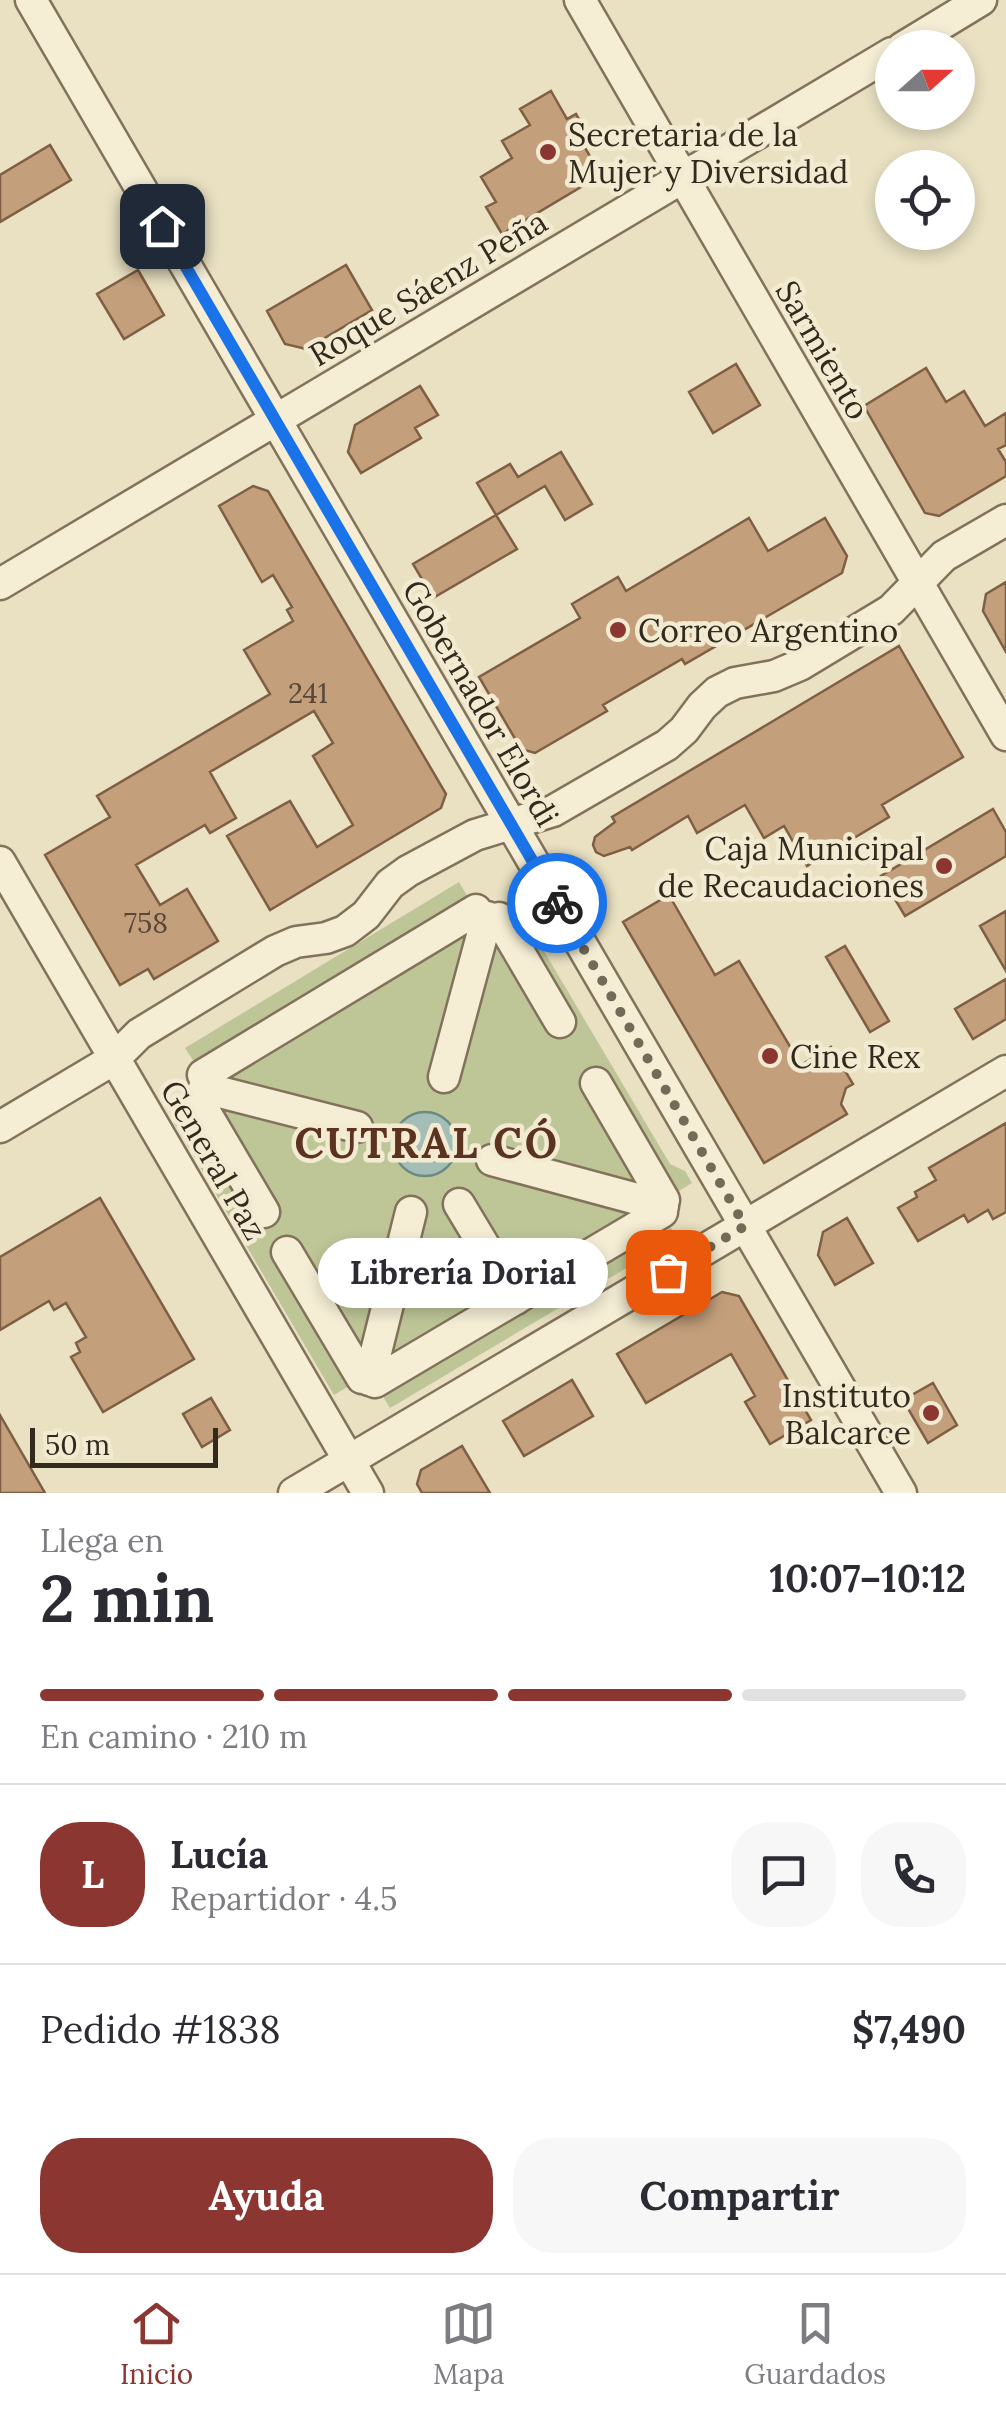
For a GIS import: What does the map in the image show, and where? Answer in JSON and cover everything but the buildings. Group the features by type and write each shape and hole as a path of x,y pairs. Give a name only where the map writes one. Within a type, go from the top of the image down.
{"street":[{"name":"Gobernador Elordi","path":"31,0 901,1493"},
{"name":"Sarmiento","path":"580,0 1006,735"},
{"path":"932,30 982,0"},
{"name":"Roque Sáenz Peña","path":"0,584 875,63"},
{"path":"0,1127 114,1059 139,1034 275,951 351,928 385,889 408,871 475,835 556,809 666,745 724,688 774,676 800,664 891,610 944,556 1006,520"},
{"name":"General Paz","path":"0,862 368,1493"},
{"path":"487,915 560,1022"},
{"path":"444,1077 487,915"},
{"path":"201,1088 487,915"},
{"path":"294,1493 1006,1071"},
{"path":"596,1082 663,1206"},
{"path":"201,1088 357,1127"},
{"path":"201,1088 264,1212"},
{"path":"492,1160 663,1206"},
{"path":"459,1204 516,1298"},
{"path":"368,1380 516,1298 663,1206"},
{"path":"368,1380 410,1212"},
{"path":"287,1252 368,1380"}],"green space":[{"path":"459,882 478,914 495,920 526,901 525,919 670,1164 685,1171 692,1183 664,1200 662,1212 677,1238 390,1408 375,1383 362,1378 334,1395 170,1116 202,1097 205,1079 185,1048"}],"water":[{"path":"425,1112 447,1122 457,1144 447,1166 425,1176 403,1166 393,1144 403,1122"}],"way so far":[{"path":"557,903 745,1226 668,1272"}],"place":[{"name":"Secretaria de la Mujer y Diversidad","path":"548,152"},
{"name":"Correo Argentino","path":"618,630"},
{"name":"Caja Municipal de Recaudaciones","path":"944,866"},
{"name":"Cine Rex","path":"770,1056"},
{"name":"Librería Dorial","path":"668,1272"},
{"name":"Instituto Balcarce","path":"931,1413"}],"district":[{"name":"CUTRAL CÓ","path":"427,1143"}],"route":[{"path":"162,226 557,903"}]}
